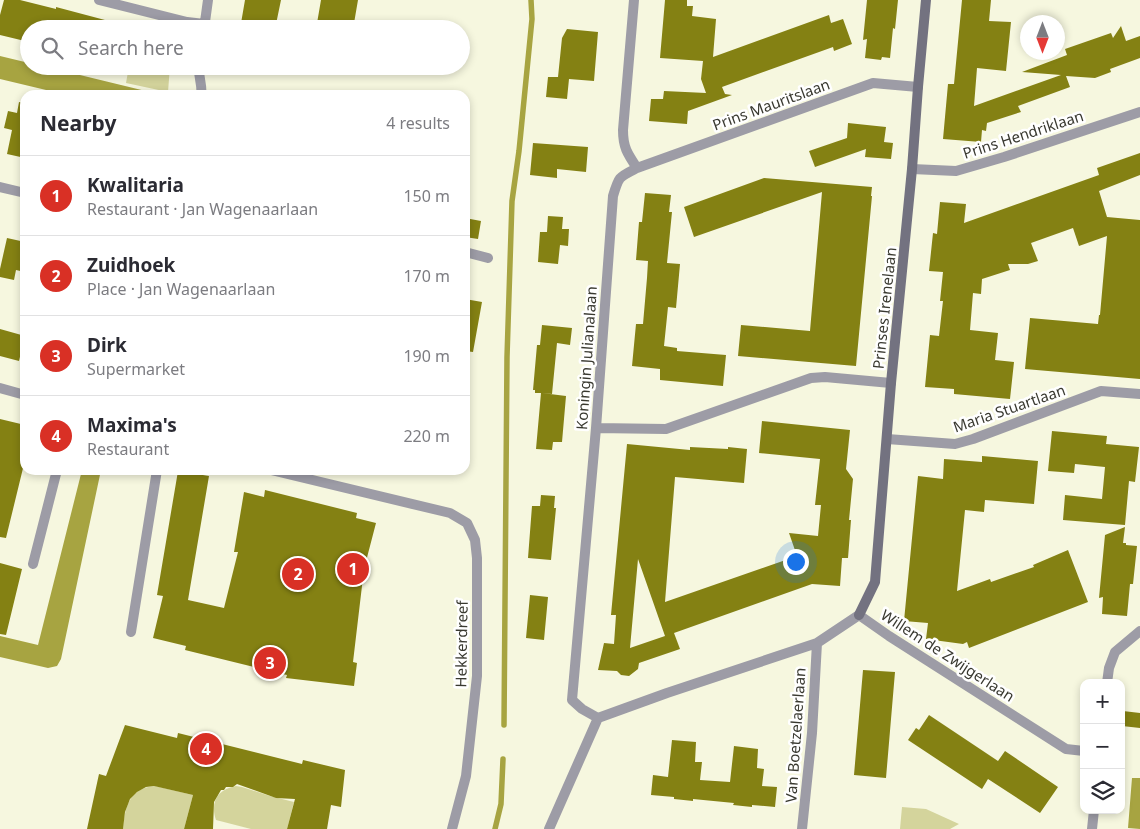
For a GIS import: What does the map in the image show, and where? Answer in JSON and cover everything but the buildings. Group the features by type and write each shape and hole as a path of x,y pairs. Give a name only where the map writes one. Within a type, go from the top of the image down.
{"street":[{"path":"99,0 179,20"},
{"path":"205,20 208,0"},
{"path":"634,0 624,143 637,168"},
{"name":"Prinses Irenelaan","path":"859,614 875,582 926,0"},
{"path":"198,75 202,90"},
{"name":"Prins Mauritslaan","path":"637,168 873,83 918,87"},
{"name":"Prins Hendriklaan","path":"912,169 956,171 1140,112"},
{"name":"Koningin Julianalaan","path":"598,718 582,710 572,700 596,428 613,196 620,176 637,168"},
{"path":"0,187 20,192"},
{"path":"470,253 488,258"},
{"path":"596,428 666,429 811,378 825,377 891,383"},
{"path":"0,388 20,394"},
{"name":"Maria Stuartlaan","path":"887,439 955,444 1101,391 1140,394"},
{"path":"33,564 56,475"},
{"path":"131,632 157,475"},
{"name":"Hekkerdreef","path":"292,475 450,513 467,523 475,540 477,558 477,676 466,776 452,829"},
{"name":"Willem de Zwijgerlaan","path":"598,718 817,643 859,614 889,636 1066,749 1080,751"},
{"path":"1108,679 1109,668 1115,652 1140,631"},
{"name":"Van Boetzelaerlaan","path":"802,829 812,734 817,643"},
{"path":"549,829 598,718"},
{"path":"1092,829 1094,814"}],"green space":[{"path":"127,75 169,75 168,90 159,90 126,83"},
{"path":"155,786 193,795 184,829 123,829 125,813 130,800 139,790"},
{"path":"236,786 294,802 287,829 251,829 216,820 214,808 217,798 224,790"},
{"path":"902,807 926,809 959,824 950,829 900,829"}],"shaded area":[{"path":"0,56 20,61 20,75 80,75 141,90 46,90 0,79"},
{"path":"81,475 100,475 61,659 57,666 48,668 0,657 0,636 38,645"},
{"path":"1132,778 1140,778 1140,829 1128,828"}],"waterway":[{"path":"504,725 507,357 512,201 532,19 531,0"},
{"path":"495,829 501,804 503,759"}],"place":[{"name":"Kwalitaria","path":"353,569"},
{"name":"Zuidhoek","path":"298,574"},
{"name":"Dirk","path":"270,663"},
{"name":"Maxima's","path":"206,749"}]}
